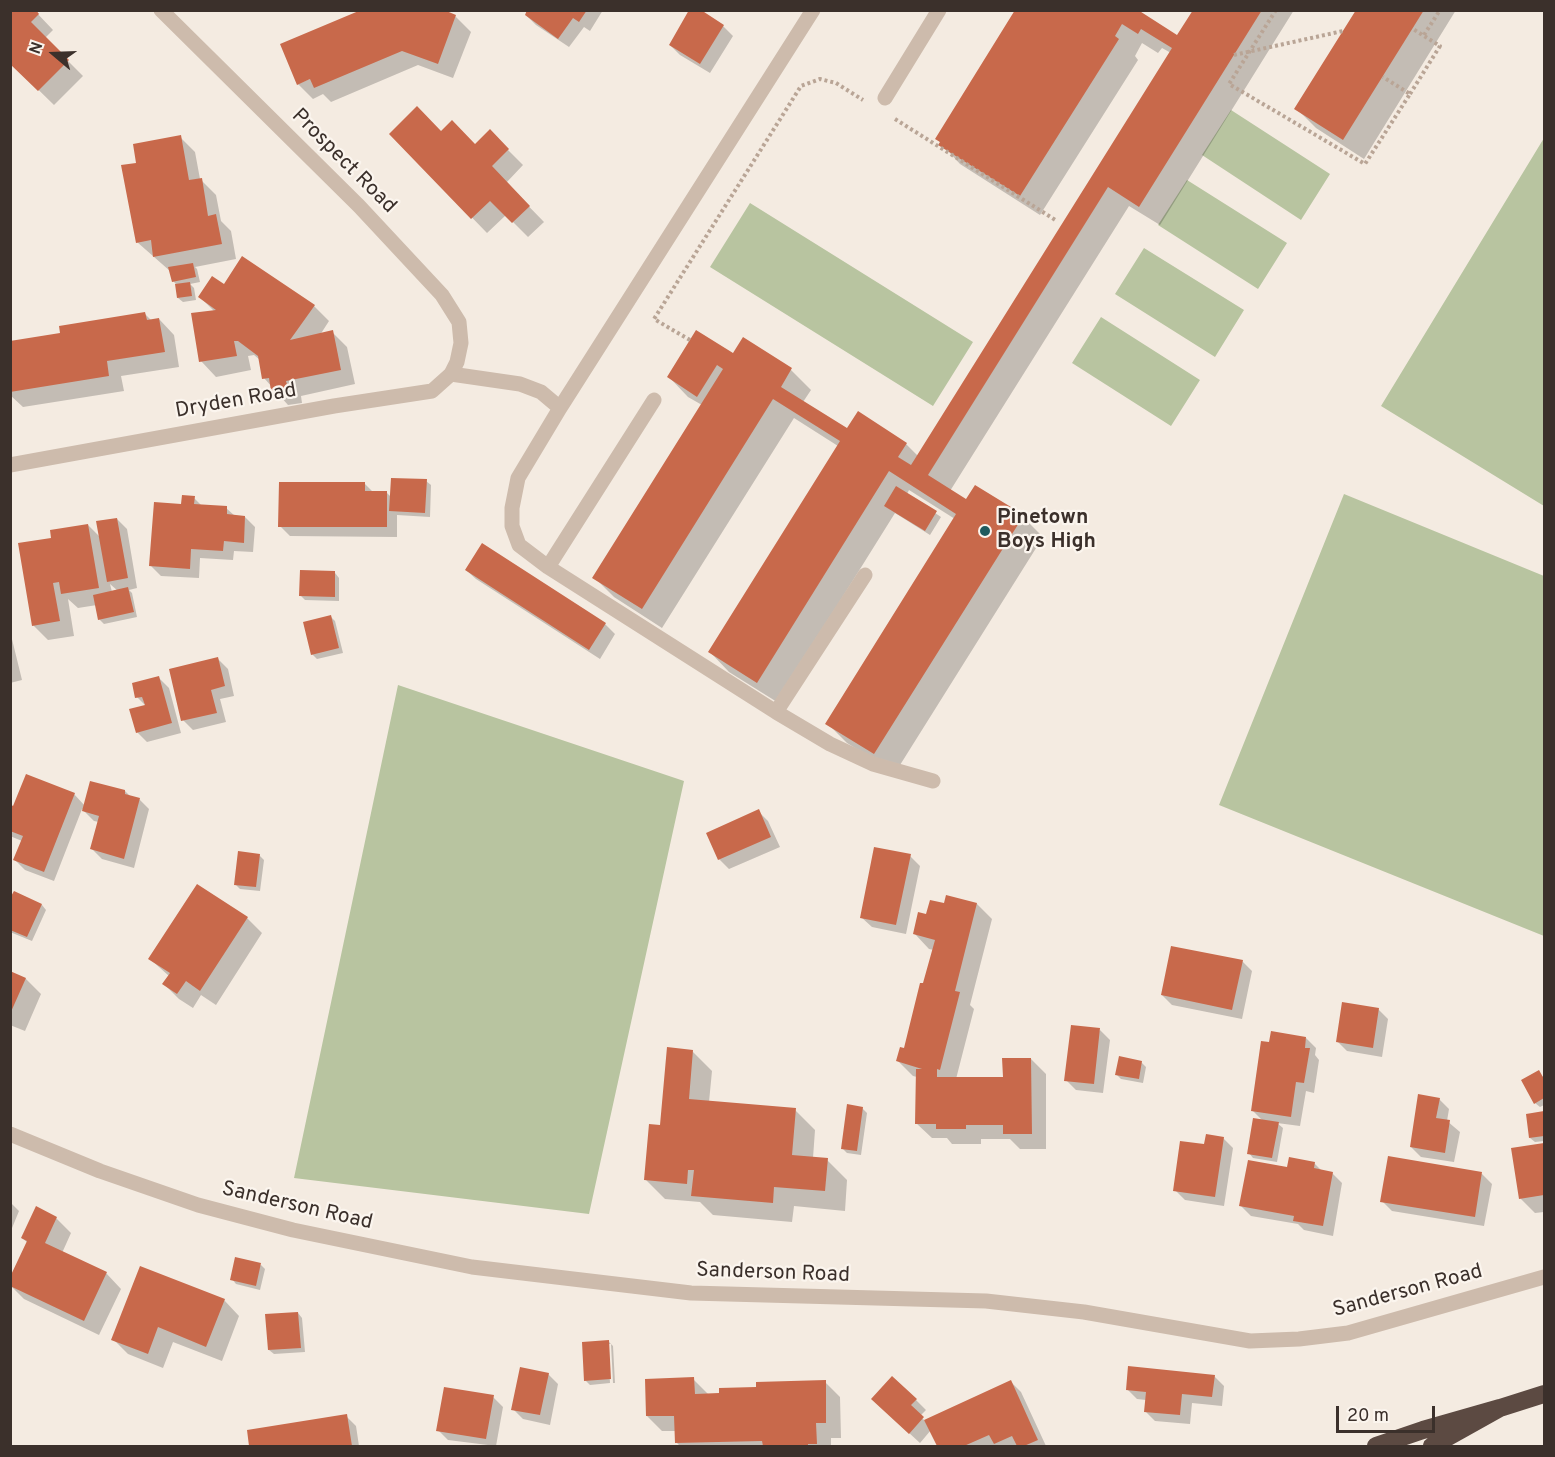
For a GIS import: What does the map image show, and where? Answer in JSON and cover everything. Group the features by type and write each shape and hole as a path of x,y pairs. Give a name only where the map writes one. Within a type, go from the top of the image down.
{"highway":[{"path":"1376,1446 1545,1394"},
{"path":"1432,1446 1500,1408"}],"street":[{"name":"Prospect Road","path":"161,10 359,206 442,295 459,322 461,343 454,368"},
{"path":"813,10 518,478 512,508 512,526 519,545 548,567 776,712 830,744 873,764 933,781"},
{"path":"885,98 939,10"},
{"path":"454,368 520,384 541,392 560,408"},
{"name":"Dryden Road","path":"10,465 334,406 432,392 454,368"},
{"path":"548,567 654,400"},
{"path":"776,712 865,575"},
{"name":"Sanderson Road","path":"10,1134 132,1182 198,1204 293,1230 471,1267 691,1293 986,1301 1084,1312 1250,1341 1299,1339 1348,1333 1545,1277"}],"path":[{"path":"1276,10 1229,84 1365,164 1440,46 1413,28"},
{"path":"1424,35 1440,10"},
{"path":"1234,55 1343,31"},
{"path":"1383,77 1410,94"},
{"path":"690,340 654,320 801,86 820,79 836,83 866,102"},
{"path":"886,114 1057,221"}],"green space":[{"path":"1231,110 1330,174 1301,220 1202,155"},
{"path":"1544,138 1544,506 1381,406"},
{"path":"1187,180 1287,243 1258,289 1158,225"},
{"path":"750,203 973,342 933,406 710,267"},
{"path":"1144,248 1244,310 1215,357 1115,294"},
{"path":"1101,317 1200,380 1171,426 1072,363"},
{"path":"1344,494 1544,576 1544,936 1219,805"},
{"path":"398,685 684,781 589,1214 294,1178"}],"building":[{"path":"10,10 36,10 39,14 31,22 69,60 38,91 10,64"},
{"path":"361,10 444,10 456,15 438,64 402,51 314,88 310,79 297,85 280,44"},
{"path":"527,10 587,10 579,22 573,18 558,39 525,15"},
{"path":"689,10 701,10 724,25 700,64 669,45"},
{"path":"1015,10 1138,10 1177,35 1193,10 1262,10 1139,207 1108,187 928,475 966,499 975,485 1024,515 874,754 825,724 956,514 889,471 757,683 708,652 840,441 773,399 642,609 592,578 723,369 717,365 697,397 667,377 696,330 733,353 743,337 792,368 781,387 847,428 858,411 907,443 898,457 911,465 1172,48 1141,29 1138,34 1122,24 1115,36 1119,39 1020,196 938,145 940,142 935,139"},
{"path":"1356,10 1424,10 1343,140 1294,109"},
{"path":"417,106 441,131 452,120 475,144 490,129 509,149 492,166 530,206 512,223 490,201 471,219 389,134"},
{"path":"181,135 189,180 202,178 208,216 216,214 222,244 153,257 151,240 136,243 121,165 136,163 133,144"},
{"path":"242,256 315,305 290,340 333,330 341,370 286,381 288,388 271,391 269,378 262,379 258,356 238,341 234,341 237,356 199,362 191,313 216,310 198,297 212,276 224,284"},
{"path":"193,263 196,277 172,282 168,267"},
{"path":"190,282 192,296 177,298 175,284"},
{"path":"145,312 147,320 159,318 165,352 107,361 109,376 10,392 10,341 60,333 59,326"},
{"path":"391,478 427,479 425,513 389,511"},
{"path":"279,482 365,482 365,491 387,491 387,527 278,527"},
{"path":"896,486 937,511 925,531 884,506"},
{"path":"182,495 195,496 194,504 227,506 227,514 245,516 244,543 224,541 223,551 191,549 190,569 149,566 154,502 181,504"},
{"path":"117,518 128,578 107,582 96,521"},
{"path":"88,524 99,588 61,594 59,582 53,583 60,621 32,626 18,543 51,538 50,530"},
{"path":"482,543 606,623 589,650 465,570"},
{"path":"300,570 335,571 335,597 299,596"},
{"path":"128,587 134,612 98,620 93,595"},
{"path":"331,615 339,648 311,655 303,622"},
{"path":"218,657 225,686 211,690 217,713 181,721 169,669"},
{"path":"159,676 172,723 136,733 129,709 145,705 142,697 135,698 132,683"},
{"path":"26,774 75,793 44,872 13,860 23,836 10,831 10,804 13,806"},
{"path":"90,781 125,790 125,794 140,798 124,859 90,849 99,816 82,811"},
{"path":"759,809 771,837 718,860 706,833"},
{"path":"874,847 911,854 896,925 860,918"},
{"path":"238,851 260,854 256,887 234,885"},
{"path":"197,884 248,917 200,991 186,981 177,994 162,984 170,973 148,959"},
{"path":"14,891 42,904 27,937 10,930 10,898"},
{"path":"946,895 977,903 955,991 960,992 940,1070 937,1069 937,1077 1003,1077 1002,1058 1031,1058 1032,1134 1003,1134 1003,1125 966,1125 966,1129 936,1129 936,1124 915,1124 916,1069 922,1069 896,1061 900,1047 904,1048 920,983 923,983 935,940 913,934 918,912 926,914 930,900 944,903"},
{"path":"1171,946 1243,960 1232,1010 1161,995"},
{"path":"10,971 26,978 10,1014"},
{"path":"1342,1002 1379,1008 1373,1048 1336,1042"},
{"path":"1071,1025 1100,1028 1094,1084 1064,1081"},
{"path":"1271,1031 1306,1037 1305,1048 1310,1048 1304,1083 1296,1082 1291,1117 1251,1111 1261,1041 1269,1042"},
{"path":"667,1047 693,1050 689,1099 796,1108 792,1155 828,1158 825,1191 774,1187 773,1203 691,1196 694,1170 688,1170 687,1184 644,1180 649,1124 660,1125"},
{"path":"1119,1056 1142,1061 1139,1079 1115,1075"},
{"path":"1539,1070 1544,1079 1544,1098 1534,1104 1521,1080"},
{"path":"1418,1094 1440,1098 1436,1118 1450,1120 1445,1153 1410,1147"},
{"path":"847,1104 863,1107 857,1151 841,1149"},
{"path":"1544,1111 1544,1136 1529,1138 1526,1114"},
{"path":"1253,1118 1279,1122 1272,1158 1247,1154"},
{"path":"1206,1134 1224,1137 1215,1197 1173,1191 1180,1141 1204,1144"},
{"path":"1544,1143 1544,1195 1519,1199 1511,1148"},
{"path":"1388,1156 1482,1172 1475,1217 1380,1202"},
{"path":"1289,1157 1315,1162 1314,1168 1333,1172 1323,1226 1293,1221 1294,1216 1239,1206 1248,1160 1287,1167"},
{"path":"36,1206 57,1217 45,1243 107,1272 84,1321 10,1286 10,1277 27,1241 21,1238"},
{"path":"235,1257 261,1263 256,1286 230,1280"},
{"path":"140,1266 225,1299 206,1347 158,1327 148,1354 111,1340"},
{"path":"298,1312 301,1348 268,1350 265,1314"},
{"path":"609,1340 611,1379 584,1381 582,1342"},
{"path":"1128,1366 1215,1375 1212,1397 1182,1394 1180,1415 1144,1412 1146,1392 1126,1390"},
{"path":"520,1367 549,1373 540,1415 511,1410"},
{"path":"892,1376 917,1399 911,1405 924,1417 909,1434 871,1399"},
{"path":"694,1377 695,1394 719,1393 719,1388 756,1387 756,1382 826,1380 826,1423 816,1423 817,1444 763,1446 762,1441 675,1443 674,1416 646,1416 645,1379"},
{"path":"1011,1380 1038,1440 1024,1446 1017,1446 1012,1436 994,1444 989,1435 964,1446 937,1446 924,1420"},
{"path":"444,1387 494,1395 486,1439 436,1431"},
{"path":"347,1414 352,1446 249,1446 247,1430"}],"place":[{"name":"Pinetown Boys High","path":"985,531"}]}
